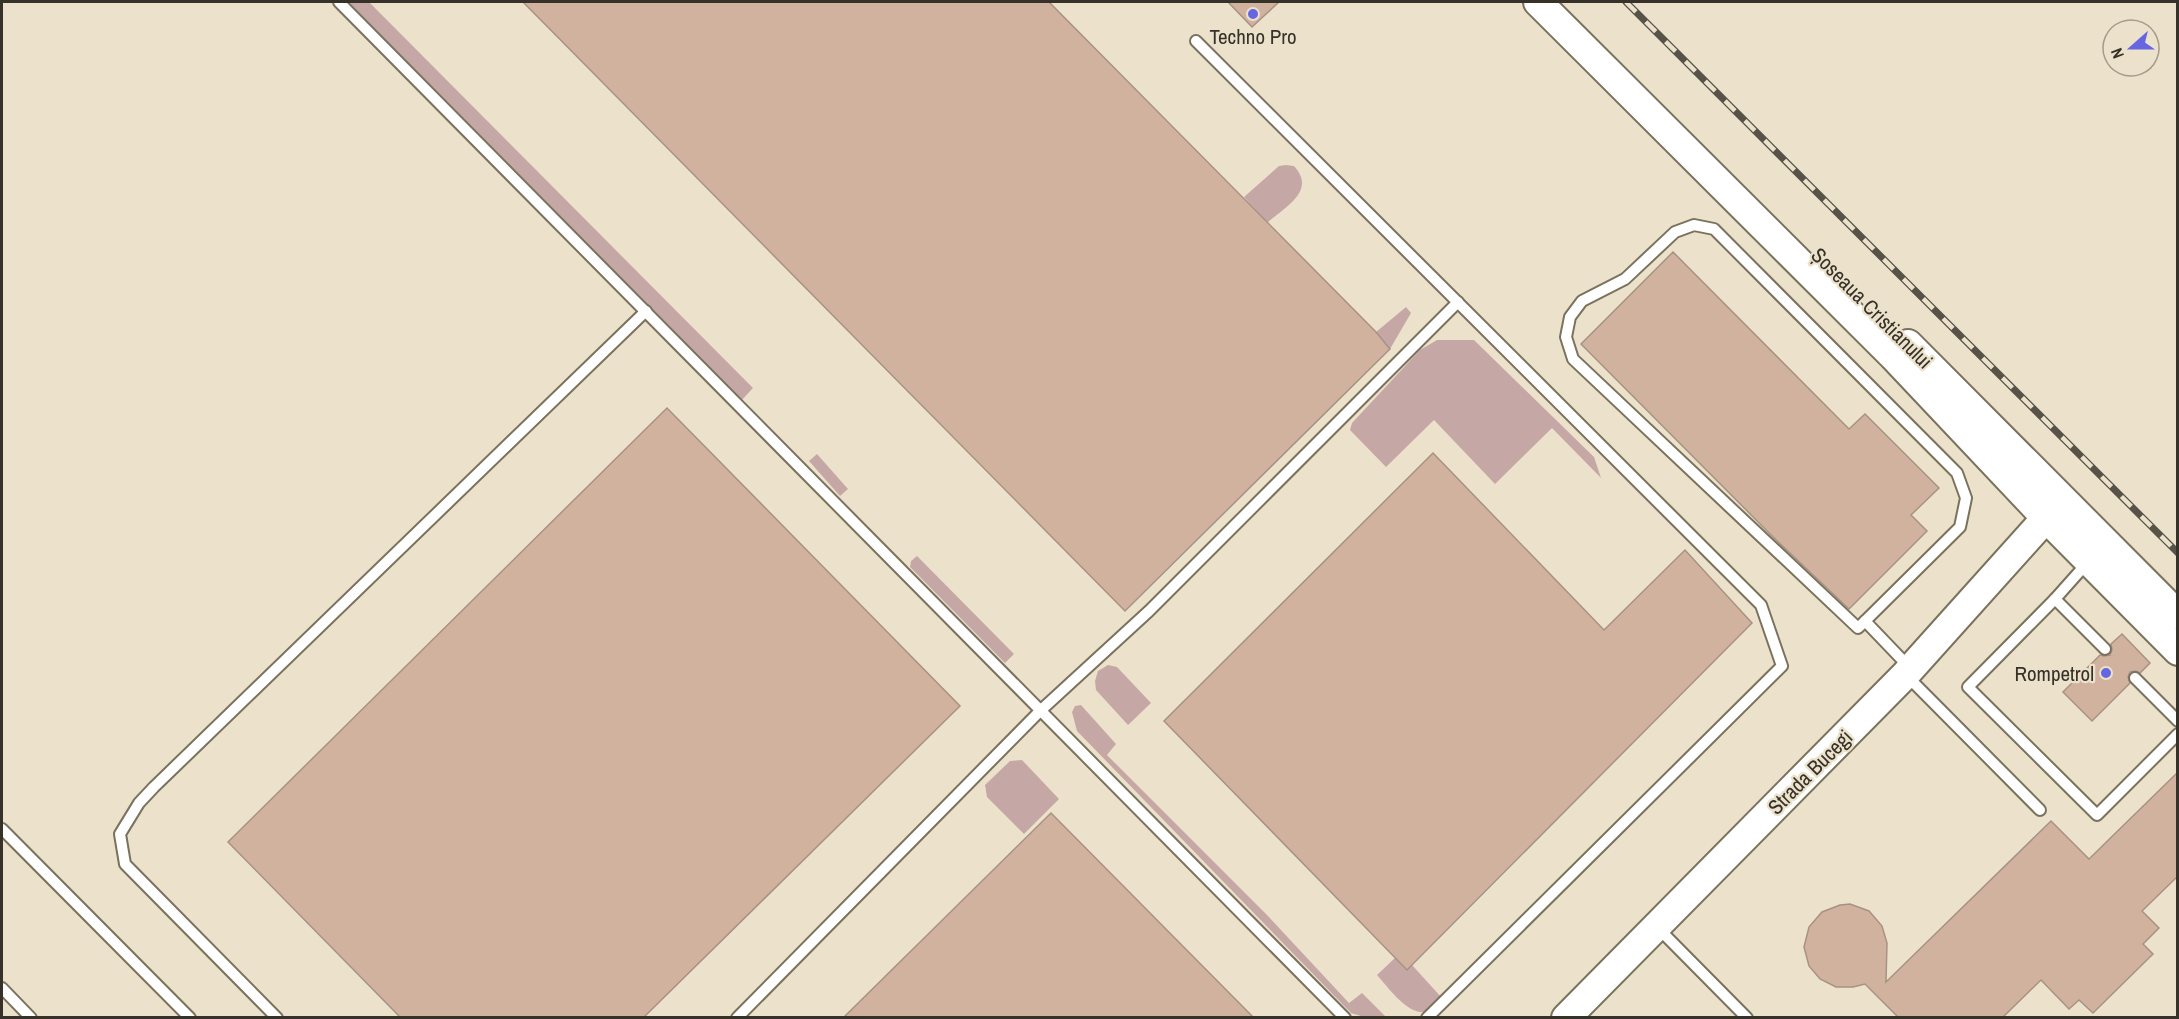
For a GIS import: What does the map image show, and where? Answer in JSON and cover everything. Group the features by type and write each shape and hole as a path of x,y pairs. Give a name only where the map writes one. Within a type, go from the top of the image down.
{"main road":[{"name":"Șoseaua Cristianului","path":"1538,2 1893,356 2046,518 2178,651"},
{"name":"Șoseaua Cristianului","path":"1566,2 2178,615"},
{"path":"2046,518 2061,514 2178,633"},
{"name":"Strada Bucegi","path":"1566,1017 1908,672 2046,518"}],"lane":[{"path":"339,2 1345,1017"},
{"path":"1196,41 1761,604 1782,666 1427,1017"},
{"path":"1694,225 1714,229 1957,473 1966,498 1960,527 1865,621 1858,628 1573,359 1566,338 1570,317 1582,301 1625,279 1675,232 1694,225"},
{"path":"737,1017 1040,711 1149,611 1458,302"},
{"path":"277,1017 125,864 120,834 139,803 154,788 646,310"},
{"path":"2088,561 1968,687 2097,815 2178,734"},
{"path":"2055,598 2106,649"},
{"path":"1865,621 1908,672 2040,810"},
{"path":"2134,678 2178,721"},
{"path":"2,829 190,1017"},
{"path":"1657,927 1747,1017"},
{"path":"2,988 31,1017"}],"shaded area":[{"path":"344,2 369,2 753,388 741,401"},
{"path":"1279,166 1294,166 1300,175 1302,183 1300,191 1290,205 1267,223 1244,197"},
{"path":"1406,307 1411,313 1390,349 1376,332"},
{"path":"1437,340 1474,340 1594,457 1601,478 1552,428 1495,484 1434,420 1386,467 1350,430 1352,423 1420,350"},
{"path":"817,454 848,489 840,496 809,461"},
{"path":"917,556 1014,654 1005,663 910,567 911,561"},
{"path":"1108,665 1117,667 1151,703 1128,725 1096,690 1095,681 1098,671"},
{"path":"1081,705 1116,744 1107,755 1268,916 1349,1003 1362,993 1386,1017 1364,1017 1351,1013 1077,731 1072,712 1075,706"},
{"path":"1022,760 1059,799 1024,834 987,797 985,785 1010,761"},
{"path":"1396,957 1412,965 1442,998 1431,1010 1422,1012 1407,1006 1377,975"}],"building":[{"path":"523,2 1049,2 1376,332 1390,349 1125,611"},
{"name":"Techno Pro","path":"1228,2 1279,2 1252,27"},
{"path":"1673,252 1849,429 1865,414 1939,488 1911,515 1927,531 1849,609 1773,537 1581,344"},
{"path":"667,408 960,706 644,1017 400,1017 228,842"},
{"path":"1433,453 1604,630 1685,550 1752,623 1407,970 1164,721"},
{"path":"2122,634 2150,663 2140,673 2130,672 2128,677 2130,683 2092,721 2063,692 2100,655 2110,655 2111,644"},
{"path":"2178,772 2178,876 2142,911 2159,928 2143,944 2153,954 2093,1013 2079,1000 2069,1009 2041,980 2003,1017 1898,1017 1865,984 1836,987 1820,979 1809,966 1804,947 1809,927 1822,912 1850,904 1869,911 1882,926 1887,943 1886,982 2051,821 2089,859"},
{"path":"1051,813 1253,1017 844,1017"}],"railway":[{"path":"1626,2 2178,553"}],"place":[{"name":"Techno Pro","path":"1253,14"},
{"name":"Rompetrol","path":"2106,673"}]}
